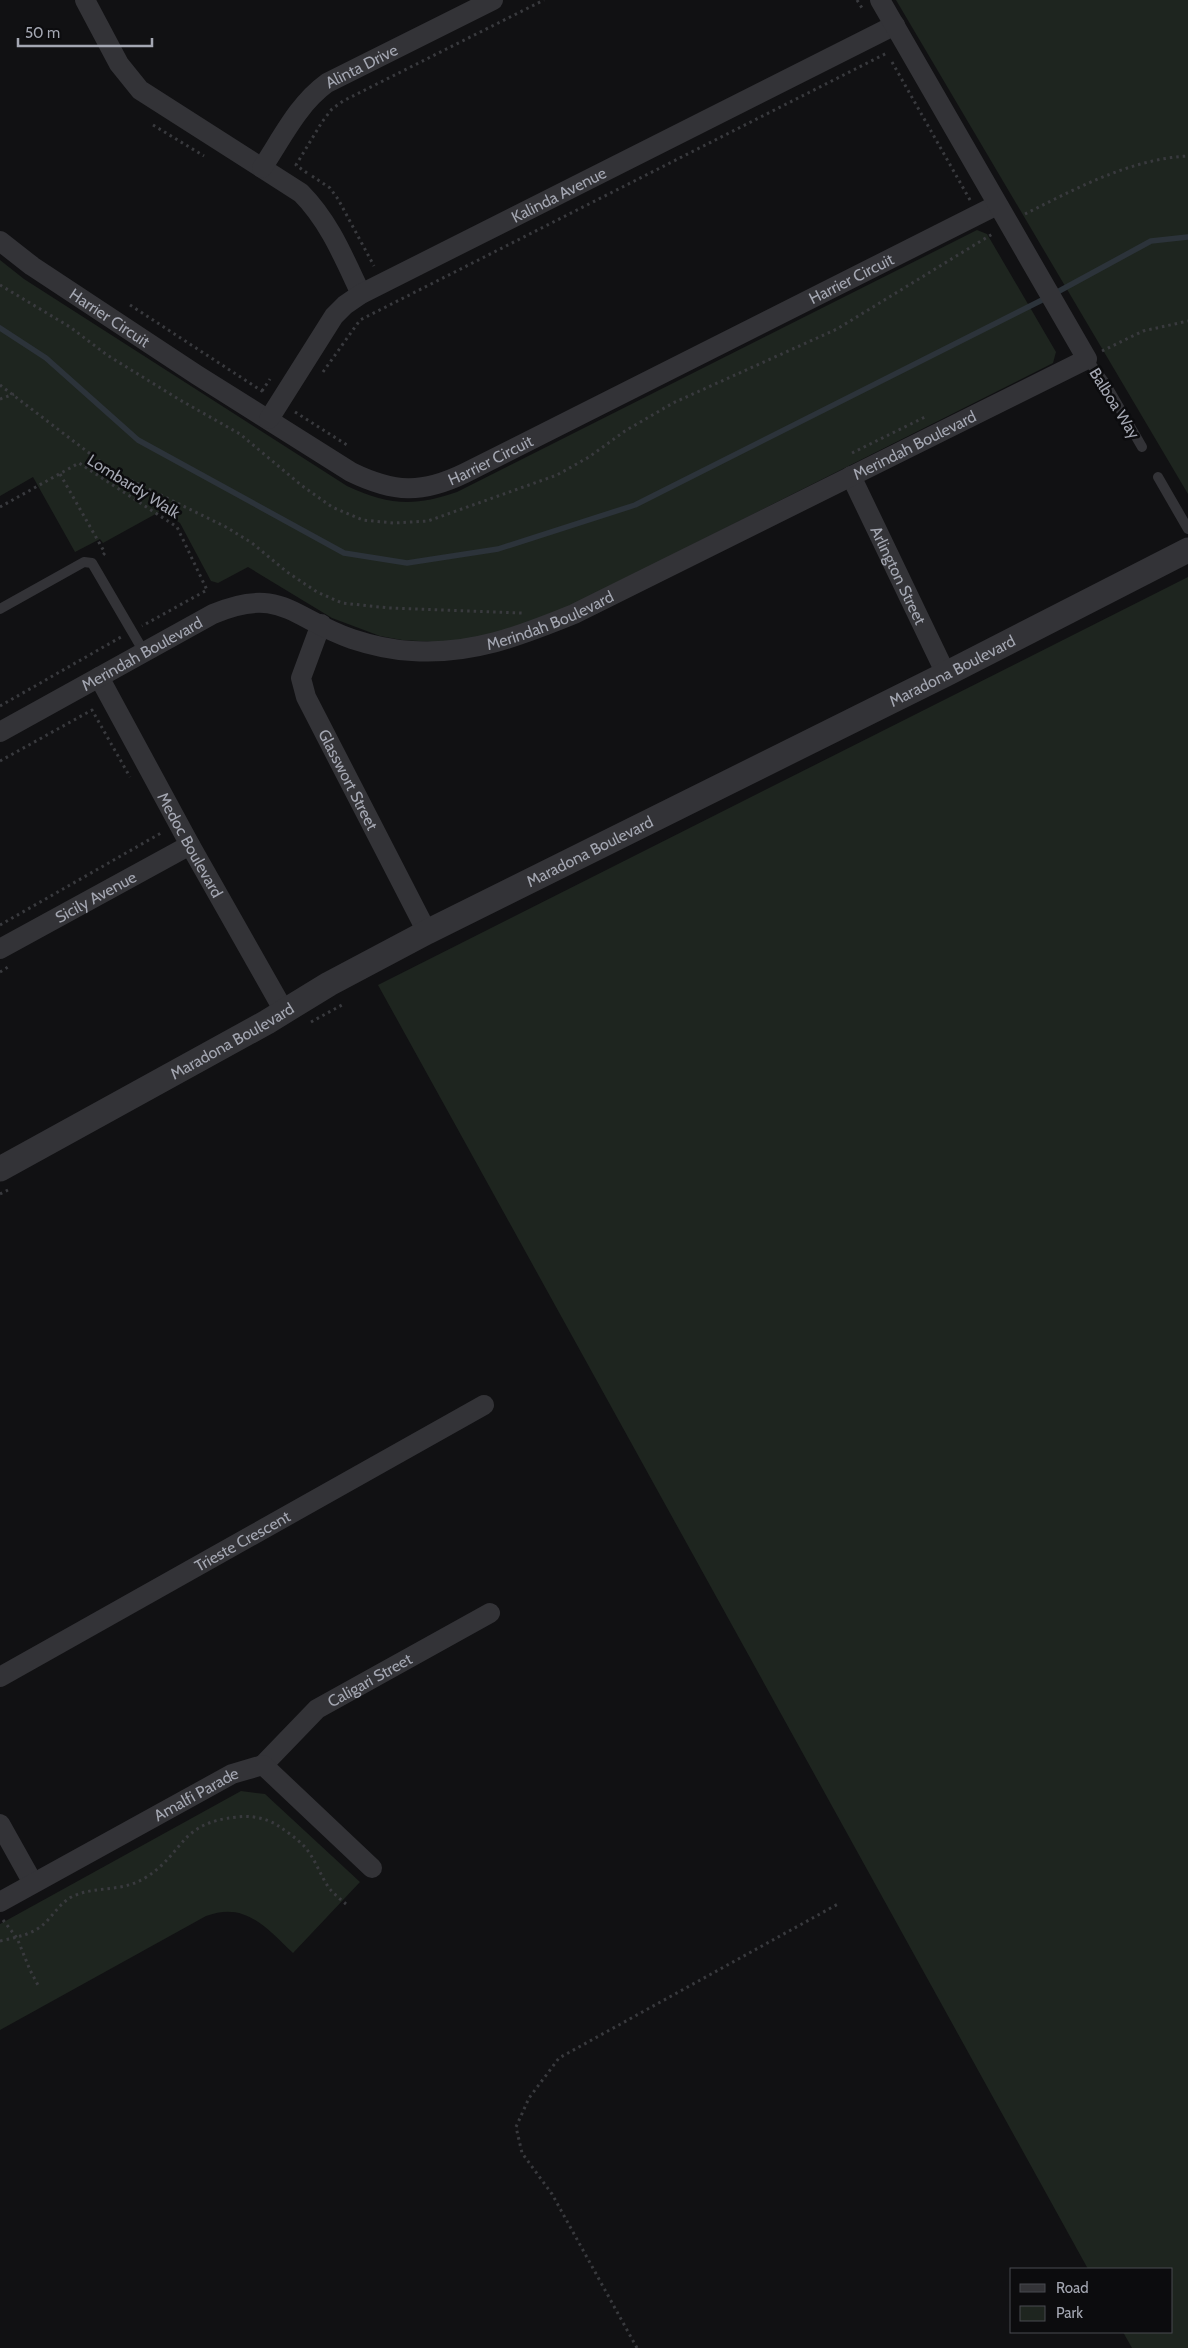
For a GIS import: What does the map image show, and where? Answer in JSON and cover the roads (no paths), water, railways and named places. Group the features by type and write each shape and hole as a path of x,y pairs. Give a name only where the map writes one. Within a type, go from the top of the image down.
{"street":[{"path":"85,0 119,64 140,90 301,192 319,212 362,294"},
{"name":"Alinta Drive","path":"262,168 303,104 327,83 492,0"},
{"path":"880,0 1086,356"},
{"name":"Kalinda Avenue","path":"269,420 334,316 362,294 877,36 895,25"},
{"name":"Harrier Circuit","path":"0,241 32,266 76,295 351,472 374,483 397,488 422,488 445,483 980,216 998,205"},
{"name":"Merindah Boulevard","path":"0,732 213,614 247,602 263,602 283,606 351,639 411,651 448,651 484,646 523,634 574,614 847,467 1086,356"},
{"name":"Arlington Street","path":"847,467 946,674"},
{"name":"Maradona Boulevard","path":"0,1169 329,984 427,932 946,674 1188,550"},
{"name":"Glasswort Street","path":"321,624 301,678 306,697 427,932"},
{"name":"Medoc Boulevard","path":"99,677 190,845 284,1011"},
{"name":"Sicily Avenue","path":"4,958 190,845"},
{"name":"Trieste Crescent","path":"0,1677 484,1405"},
{"name":"Caligari Street","path":"263,1765 317,1709 490,1614"},
{"path":"263,1765 372,1868"},
{"name":"Amalfi Parade","path":"0,1902 232,1774 263,1765"},
{"path":"0,1824 33,1883"}],"lane":[{"name":"Balboa Way","path":"1086,356 1105,383 1142,447"},
{"path":"1158,477 1188,529"},
{"path":"0,609 84,562 89,562 94,565 144,652"}],"waterway":[{"path":"0,328 46,358 138,440 344,553 407,563 498,549 635,505 1050,296 1151,241 1188,237"}]}
